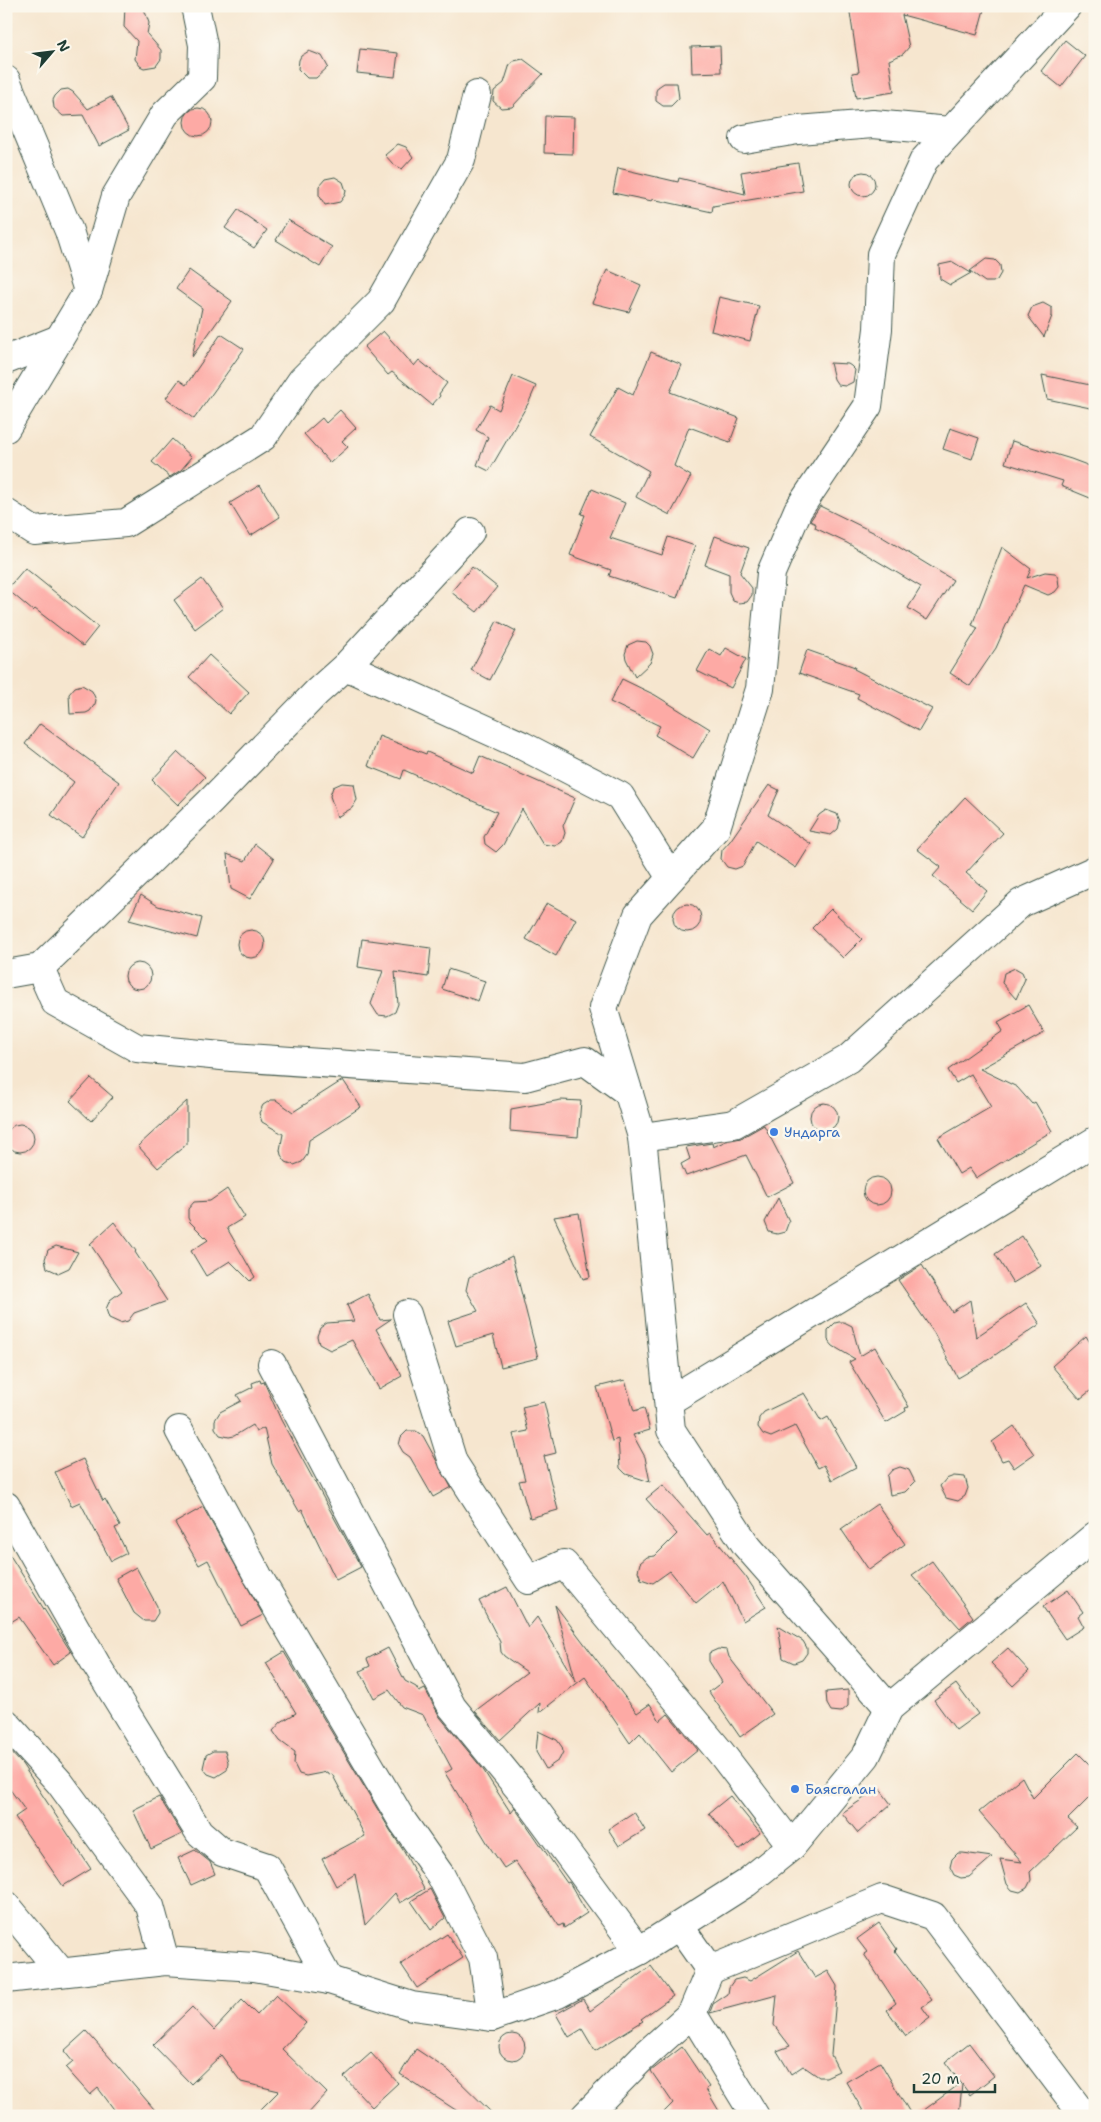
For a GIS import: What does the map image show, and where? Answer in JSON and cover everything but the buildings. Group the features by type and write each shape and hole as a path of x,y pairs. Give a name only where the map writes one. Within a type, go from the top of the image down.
{"street":[{"path":"6,428 88,291 116,196 165,114 202,78 203,45 195,6"},
{"path":"889,1708 746,1544 671,1430 642,1137 603,1008 638,915 716,828 760,689 771,572 798,510 868,406 878,329 881,254 924,160 1067,6"},
{"path":"6,80 69,231 88,291"},
{"path":"6,513 34,531 126,522 262,437 302,380 380,301 461,160 477,95"},
{"path":"744,139 798,130 872,124 950,131"},
{"path":"6,360 59,339"},
{"path":"6,974 40,968 210,802 317,692 346,666 470,532"},
{"path":"346,666 523,746 620,796 671,878"},
{"path":"642,1137 734,1124 848,1059 1020,903 1095,870"},
{"path":"40,968 55,1002 137,1048 242,1058 525,1077 585,1061 629,1093"},
{"path":"669,1401 1095,1141"},
{"path":"407,1314 453,1462 528,1580 564,1564 721,1753 792,1846"},
{"path":"272,1364 452,1707 529,1801 639,1951"},
{"path":"179,1430 258,1576 403,1822 441,1876 483,1958 492,2016"},
{"path":"6,1506 97,1666 199,1832 222,1852 267,1867 330,1980"},
{"path":"6,1979 165,1961 254,1967 330,1980 412,2006 492,2016 558,1994 639,1951 679,1926 746,1883 792,1846 866,1756 889,1708 1095,1536"},
{"path":"6,1723 60,1783 150,1906 165,1961"},
{"path":"585,2116 642,2058 692,2013 710,1970 882,1899 934,1916 1084,2116"},
{"path":"6,1905 61,1972"},
{"path":"679,1926 710,1970"},
{"path":"692,2013 754,2116"}],"place":[{"name":"Ундарга","path":"774,1132"},
{"name":"Баясгалан","path":"795,1789"}]}
